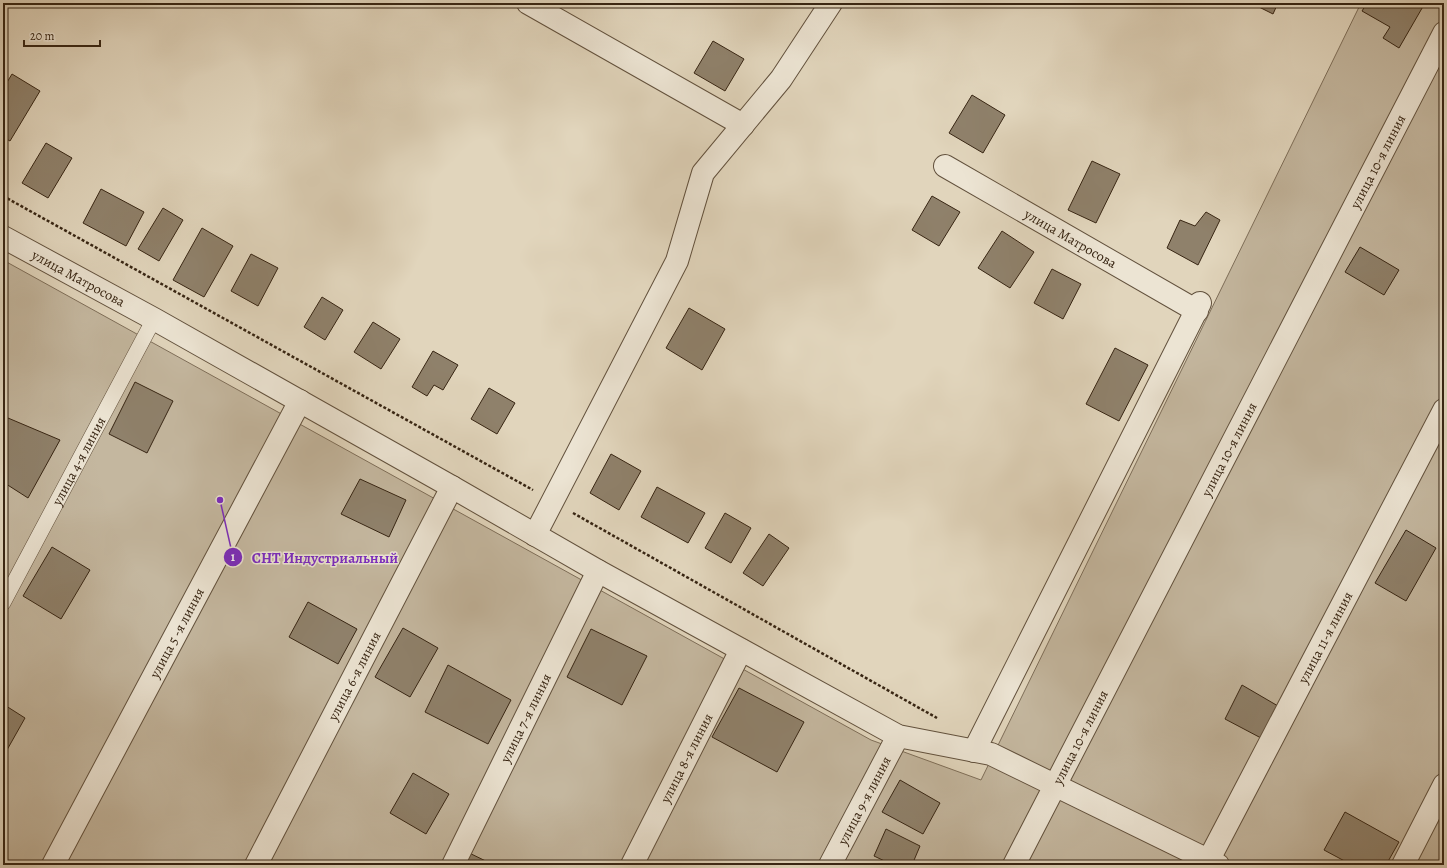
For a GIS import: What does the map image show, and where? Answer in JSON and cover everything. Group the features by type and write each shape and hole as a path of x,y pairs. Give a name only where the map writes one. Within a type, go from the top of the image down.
{"street":[{"path":"528,3 743,125"},
{"path":"535,535 677,261 703,173 781,79 831,3"},
{"name":"улица 10-я линия","path":"1014,865 1444,33"},
{"name":"улица Матросова","path":"945,166 1198,307 974,751"},
{"name":"улица Матросова","path":"3,237 154,319 598,571 898,736 991,754 1211,863"},
{"name":"улица 5 -я линия","path":"53,865 300,401"},
{"name":"улица 11-я линия","path":"1211,863 1444,410"},
{"name":"улица 6-я линия","path":"256,865 452,487"},
{"name":"улица 7-я линия","path":"453,865 598,571"},
{"name":"улица 8-я линия","path":"632,865 742,650"},
{"name":"улица 9-я линия","path":"830,865 898,736"},
{"path":"1403,865 1444,785"}],"lane":[{"name":"улица 4-я линия","path":"3,603 154,319"}],"path":[{"path":"3,196 539,493"},
{"path":"567,509 940,720"}],"shaded area":[{"path":"1361,3 1444,3 1444,865 3,865 3,260 871,740 981,780"}],"building":[{"path":"1251,3 1278,3 1273,14"},
{"path":"1367,3 1425,3 1399,48 1383,38 1390,27 1362,11"},
{"path":"713,41 744,59 725,91 694,73"},
{"path":"12,74 40,91 10,141 3,137 3,89"},
{"path":"972,95 1005,115 983,153 949,133"},
{"path":"46,143 72,158 48,198 22,183"},
{"path":"1092,161 1120,174 1096,223 1068,210"},
{"path":"101,189 144,212 126,246 83,223"},
{"path":"932,196 960,212 939,246 912,230"},
{"path":"163,208 183,220 159,261 138,249"},
{"path":"1206,212 1220,220 1198,265 1167,248 1180,220 1195,226"},
{"path":"202,228 233,246 204,297 173,280"},
{"path":"1002,231 1034,252 1010,288 978,268"},
{"path":"1360,247 1399,270 1384,295 1345,272"},
{"path":"251,254 278,268 258,306 231,291"},
{"path":"1052,269 1081,284 1063,319 1034,303"},
{"path":"322,297 343,310 325,340 304,327"},
{"path":"689,308 725,329 702,370 666,348"},
{"path":"373,322 400,339 381,369 354,352"},
{"path":"1115,348 1148,365 1119,421 1086,404"},
{"path":"433,351 458,365 443,390 434,385 427,396 412,387"},
{"path":"135,382 173,401 147,453 109,434"},
{"path":"489,388 515,403 497,434 471,419"},
{"path":"8,418 60,440 28,498 3,482 3,425"},
{"path":"611,454 641,471 619,510 590,493"},
{"path":"360,479 406,500 389,537 341,514"},
{"path":"657,487 705,513 688,543 641,517"},
{"path":"725,513 751,528 731,563 705,548"},
{"path":"1406,530 1436,548 1406,601 1375,583"},
{"path":"769,534 789,548 763,586 743,573"},
{"path":"52,547 90,570 61,619 23,596"},
{"path":"308,602 357,629 338,664 289,637"},
{"path":"403,628 438,648 410,697 375,677"},
{"path":"591,629 647,656 622,705 567,677"},
{"path":"448,665 511,700 488,744 425,712"},
{"path":"1242,685 1278,706 1261,738 1225,719"},
{"path":"739,688 804,722 777,772 712,737"},
{"path":"3,704 25,718 3,757"},
{"path":"413,773 449,794 426,834 390,813"},
{"path":"900,780 940,803 923,834 882,812"},
{"path":"1345,812 1399,842 1386,865 1352,865 1324,850"},
{"path":"886,829 920,846 912,865 893,865 874,856"},
{"path":"463,850 494,865 456,865"}],"place":[{"name":"СНТ Индустриальный","path":"220,500"}]}
